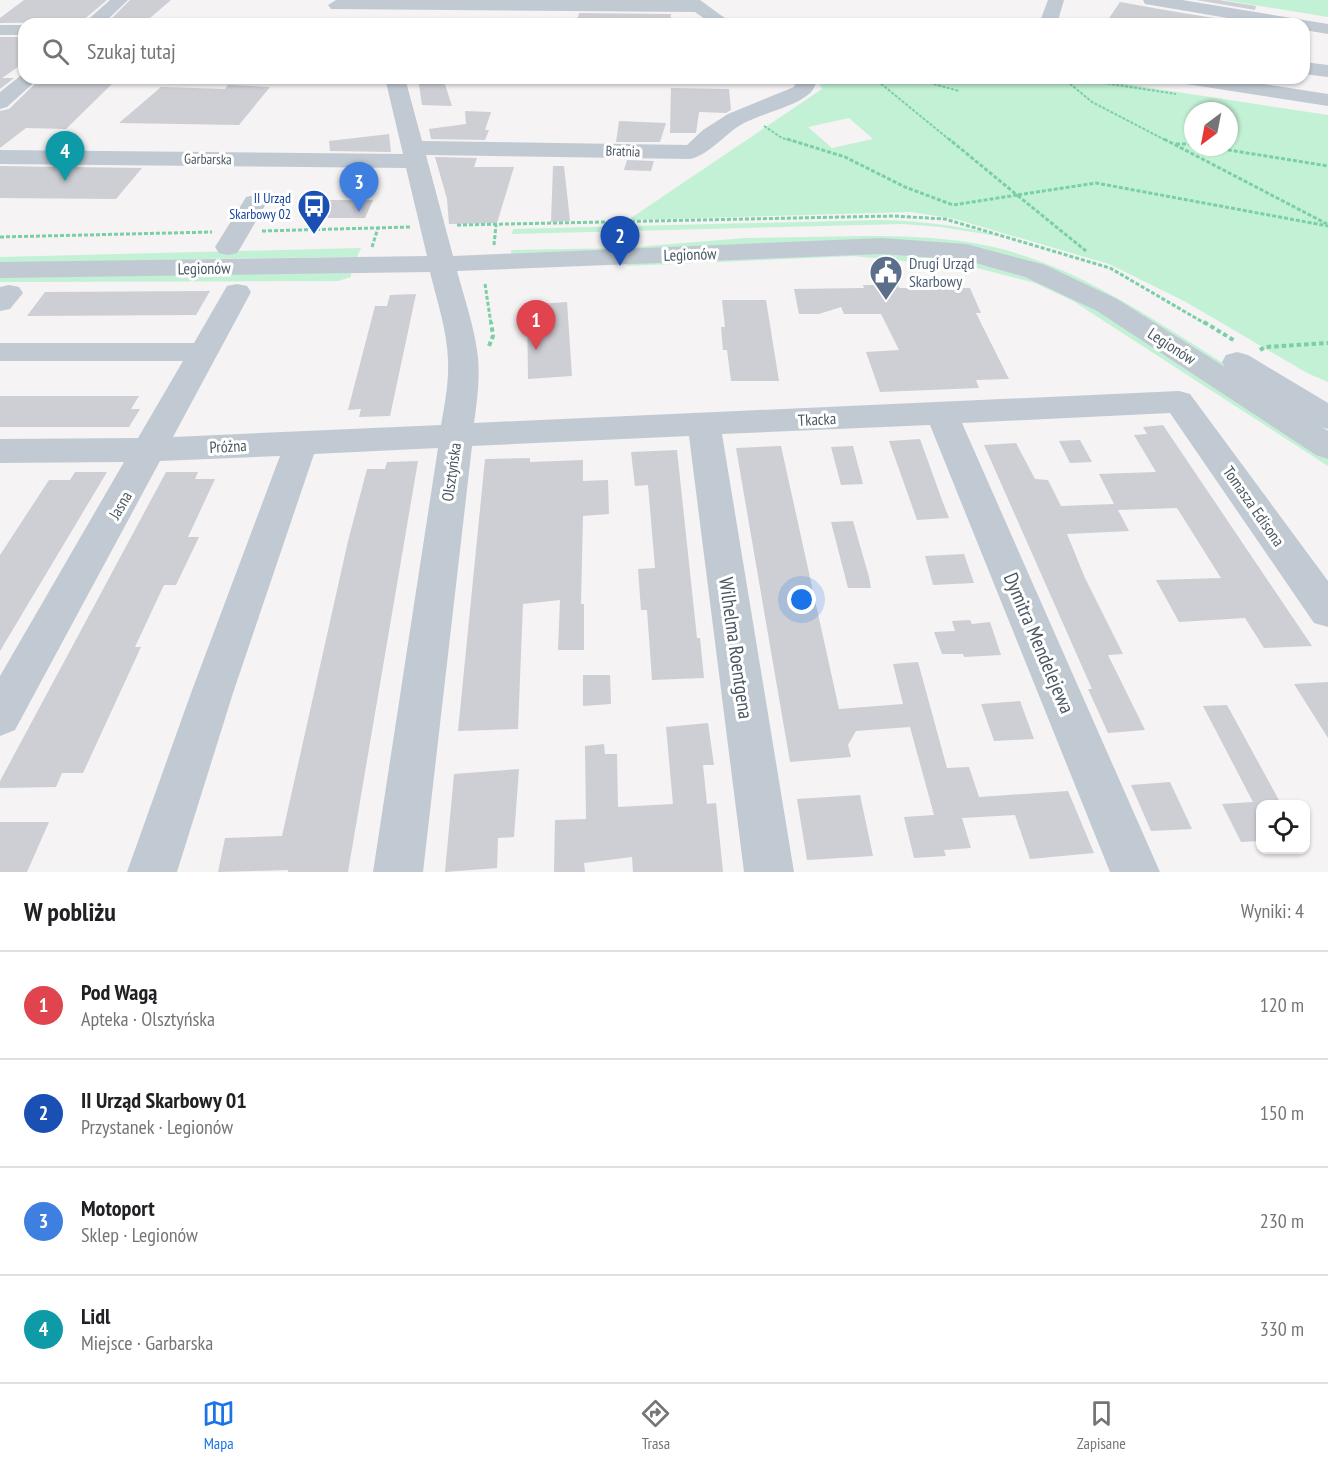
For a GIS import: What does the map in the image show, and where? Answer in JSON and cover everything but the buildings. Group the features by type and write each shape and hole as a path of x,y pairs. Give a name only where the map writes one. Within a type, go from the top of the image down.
{"street":[{"path":"99,18 120,0"},
{"path":"1050,18 1056,0"},
{"path":"1151,0 1259,18"},
{"path":"343,18 336,2 693,4 715,18"},
{"path":"1310,27 1328,29"},
{"path":"0,30 18,30"},
{"path":"1310,69 1328,71"},
{"path":"0,103 22,84"},
{"name":"Olsztyńska","path":"396,84 414,154 444,244 463,359 463,386 398,872"},
{"name":"Bratnia","path":"414,154 690,152 697,149 711,135 746,115 801,91 806,84"},
{"path":"1225,84 1328,100"},
{"name":"Garbarska","path":"0,157 414,154"},
{"path":"232,239 255,202"},
{"name":"Legionów","path":"3,288 444,244 885,230 935,232 987,240 1043,256 1090,274 1328,418"},
{"name":"Legionów","path":"0,252 232,239 444,244 882,246 966,252 1035,271 1107,305 1328,447"},
{"name":"Jasna","path":"0,716 151,450 237,292"},
{"path":"0,352 205,352"},
{"name":"Tkacka","path":"456,436 1179,402"},
{"name":"Tomasza Edisona","path":"1179,402 1328,611"},
{"name":"Dymitra Mendelejewa","path":"942,414 1135,872"},
{"name":"Wilhelma Roentgena","path":"704,424 769,872"},
{"name":"Próżna","path":"2,454 151,450 456,436"},
{"path":"152,872 212,693 301,443"}],"path":[{"path":"881,84 1086,251"},
{"path":"934,84 959,91"},
{"path":"1070,84 1092,102 1328,225"},
{"path":"746,115 782,138 845,157 905,187 953,204 1096,183 1328,225"},
{"path":"1174,145 1184,144"},
{"path":"1238,152 1328,166"},
{"path":"444,244 496,225 927,217 978,228 1084,259 1110,268 1137,282"},
{"path":"495,234 496,225"},
{"path":"0,237 232,239 408,227"},
{"path":"375,237 378,228"},
{"path":"478,284 485,284 489,280"},
{"path":"1254,353 1265,347 1328,343"}],"green space":[{"path":"1223,0 1328,0 1328,17"},
{"path":"820,84 1125,84 1328,115 1328,382 1307,373 1186,302 1109,264 955,219 911,212 628,220 822,89","holes":["849,118 873,139 832,148 808,127"]},
{"path":"880,220 943,225 1004,237 941,227 903,224 512,234 513,229"},
{"path":"862,236 926,238 974,243 1017,253 1070,274 1096,286 1193,344 1328,430 1328,436 1237,379 986,251 511,257 511,250 623,248 746,238"},
{"path":"361,248 357,257 199,259 164,263 0,264 0,257"},
{"path":"896,251 984,261 1081,298 1328,457 1328,466 1073,301 1035,283 977,268 853,256 627,266 626,263"},
{"path":"351,273 351,277 338,281 0,282 0,275"}],"place":[{"name":"Lidl","path":"65,181"},
{"name":"Motoport","path":"359,212"},
{"name":"II Urząd Skarbowy 02","path":"314,235"},
{"name":"II Urząd Skarbowy 01","path":"620,266"},
{"name":"Drugi Urząd Skarbowy","path":"886,301"},
{"name":"Pod Wagą","path":"536,350"}]}
